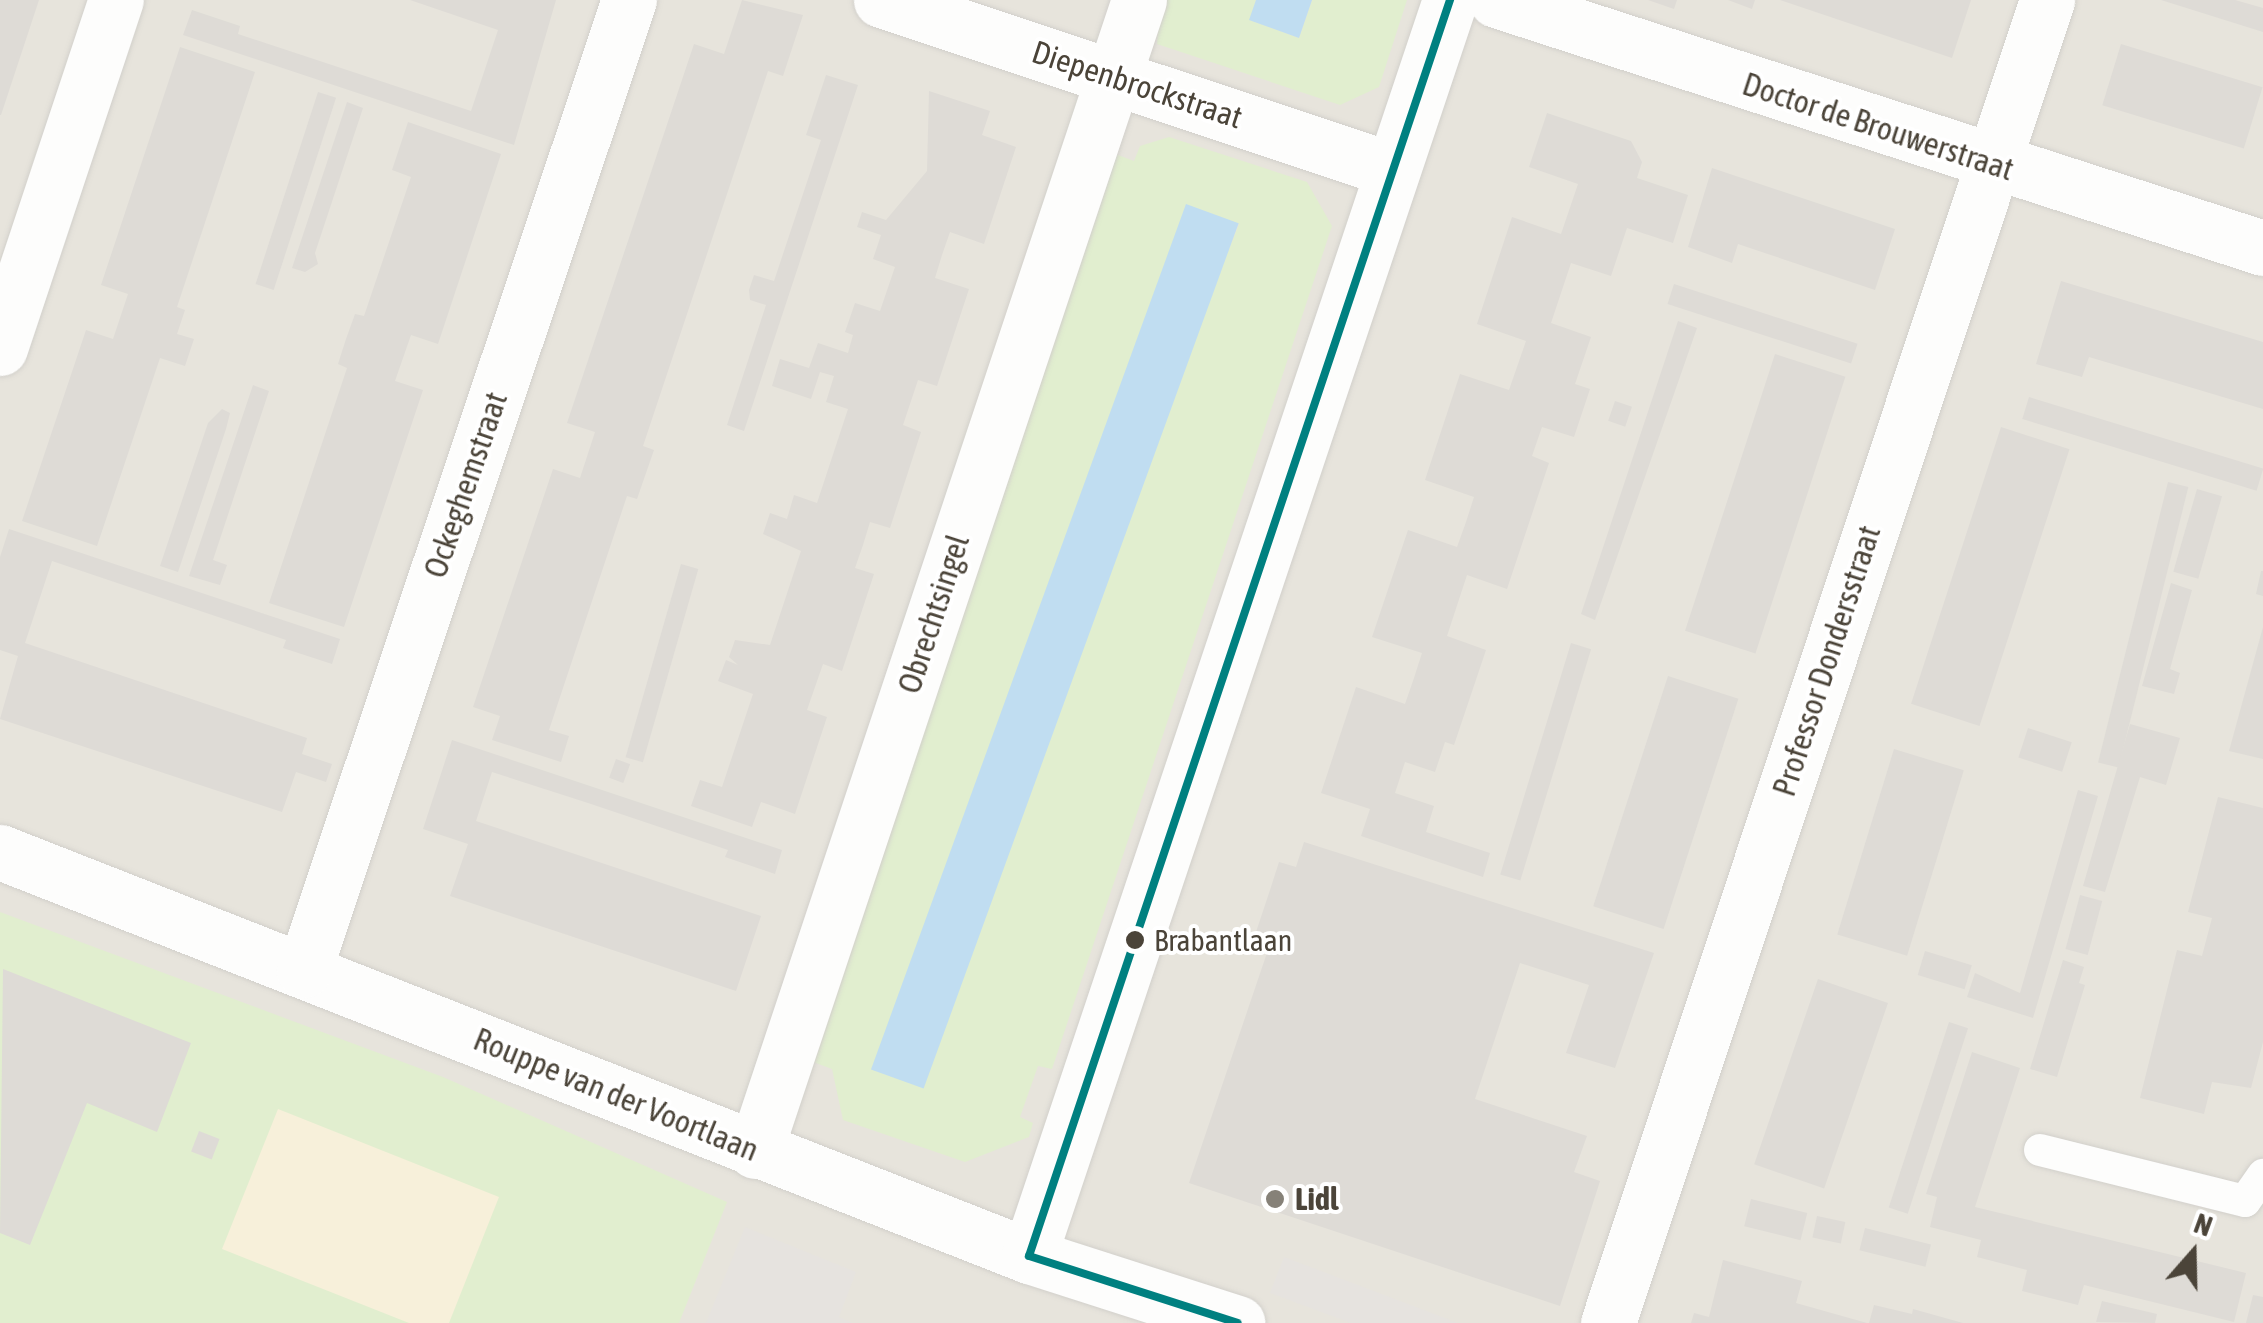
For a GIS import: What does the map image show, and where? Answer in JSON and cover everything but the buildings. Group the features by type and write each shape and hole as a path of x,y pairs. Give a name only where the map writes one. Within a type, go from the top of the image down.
{"street":[{"path":"0,348 116,0"},
{"name":"Ockeghemstraat","path":"304,970 629,0"},
{"name":"Diepenbrockstraat","path":"882,0 1394,170"},
{"name":"Obrechtsingel","path":"755,1151 1139,0"},
{"path":"1029,1256 1450,0"},
{"name":"Doctor de Brouwerstraat","path":"1496,0 1992,165 2263,248"},
{"name":"Professor Dondersstraat","path":"1608,1323 2047,0"},
{"name":"Rouppe van der Voortlaan","path":"0,852 1029,1256 1238,1323"}],"lane":[{"path":"2040,1150 2245,1201 2263,1175"}],"shaded area":[{"path":"0,0 2263,0 2263,1323 0,1323"},
{"path":"745,1227 856,1272 839,1317 853,1323 706,1323"},
{"path":"1284,1257 1458,1323 1351,1323 1270,1293"}],"green space":[{"path":"1160,0 1256,0 1250,20 1299,38 1312,0 1407,0 1379,87 1340,105 1157,44"},
{"path":"1169,137 1307,182 1332,226 1052,1069 1038,1066 1020,1117 1033,1123 1029,1137 965,1162 843,1120 832,1069 808,1060 1110,152 1134,161 1140,146","holes":["1186,205 1239,224 896,1078"]},
{"path":"0,912 443,1077 727,1202 679,1323 0,1323"}],"sand":[{"path":"278,1109 499,1197 449,1323 409,1323 222,1249"}],"water":[{"path":"1256,0 1312,0 1299,38 1249,20"},
{"path":"1186,204 1239,223 924,1089 871,1069"}],"transit line":[{"path":"1029,1256 1450,0"},
{"path":"1029,1256 1238,1323"}],"place":[{"name":"Brabantlaan","path":"1135,940"},
{"name":"Lidl","path":"1275,1199"}]}
